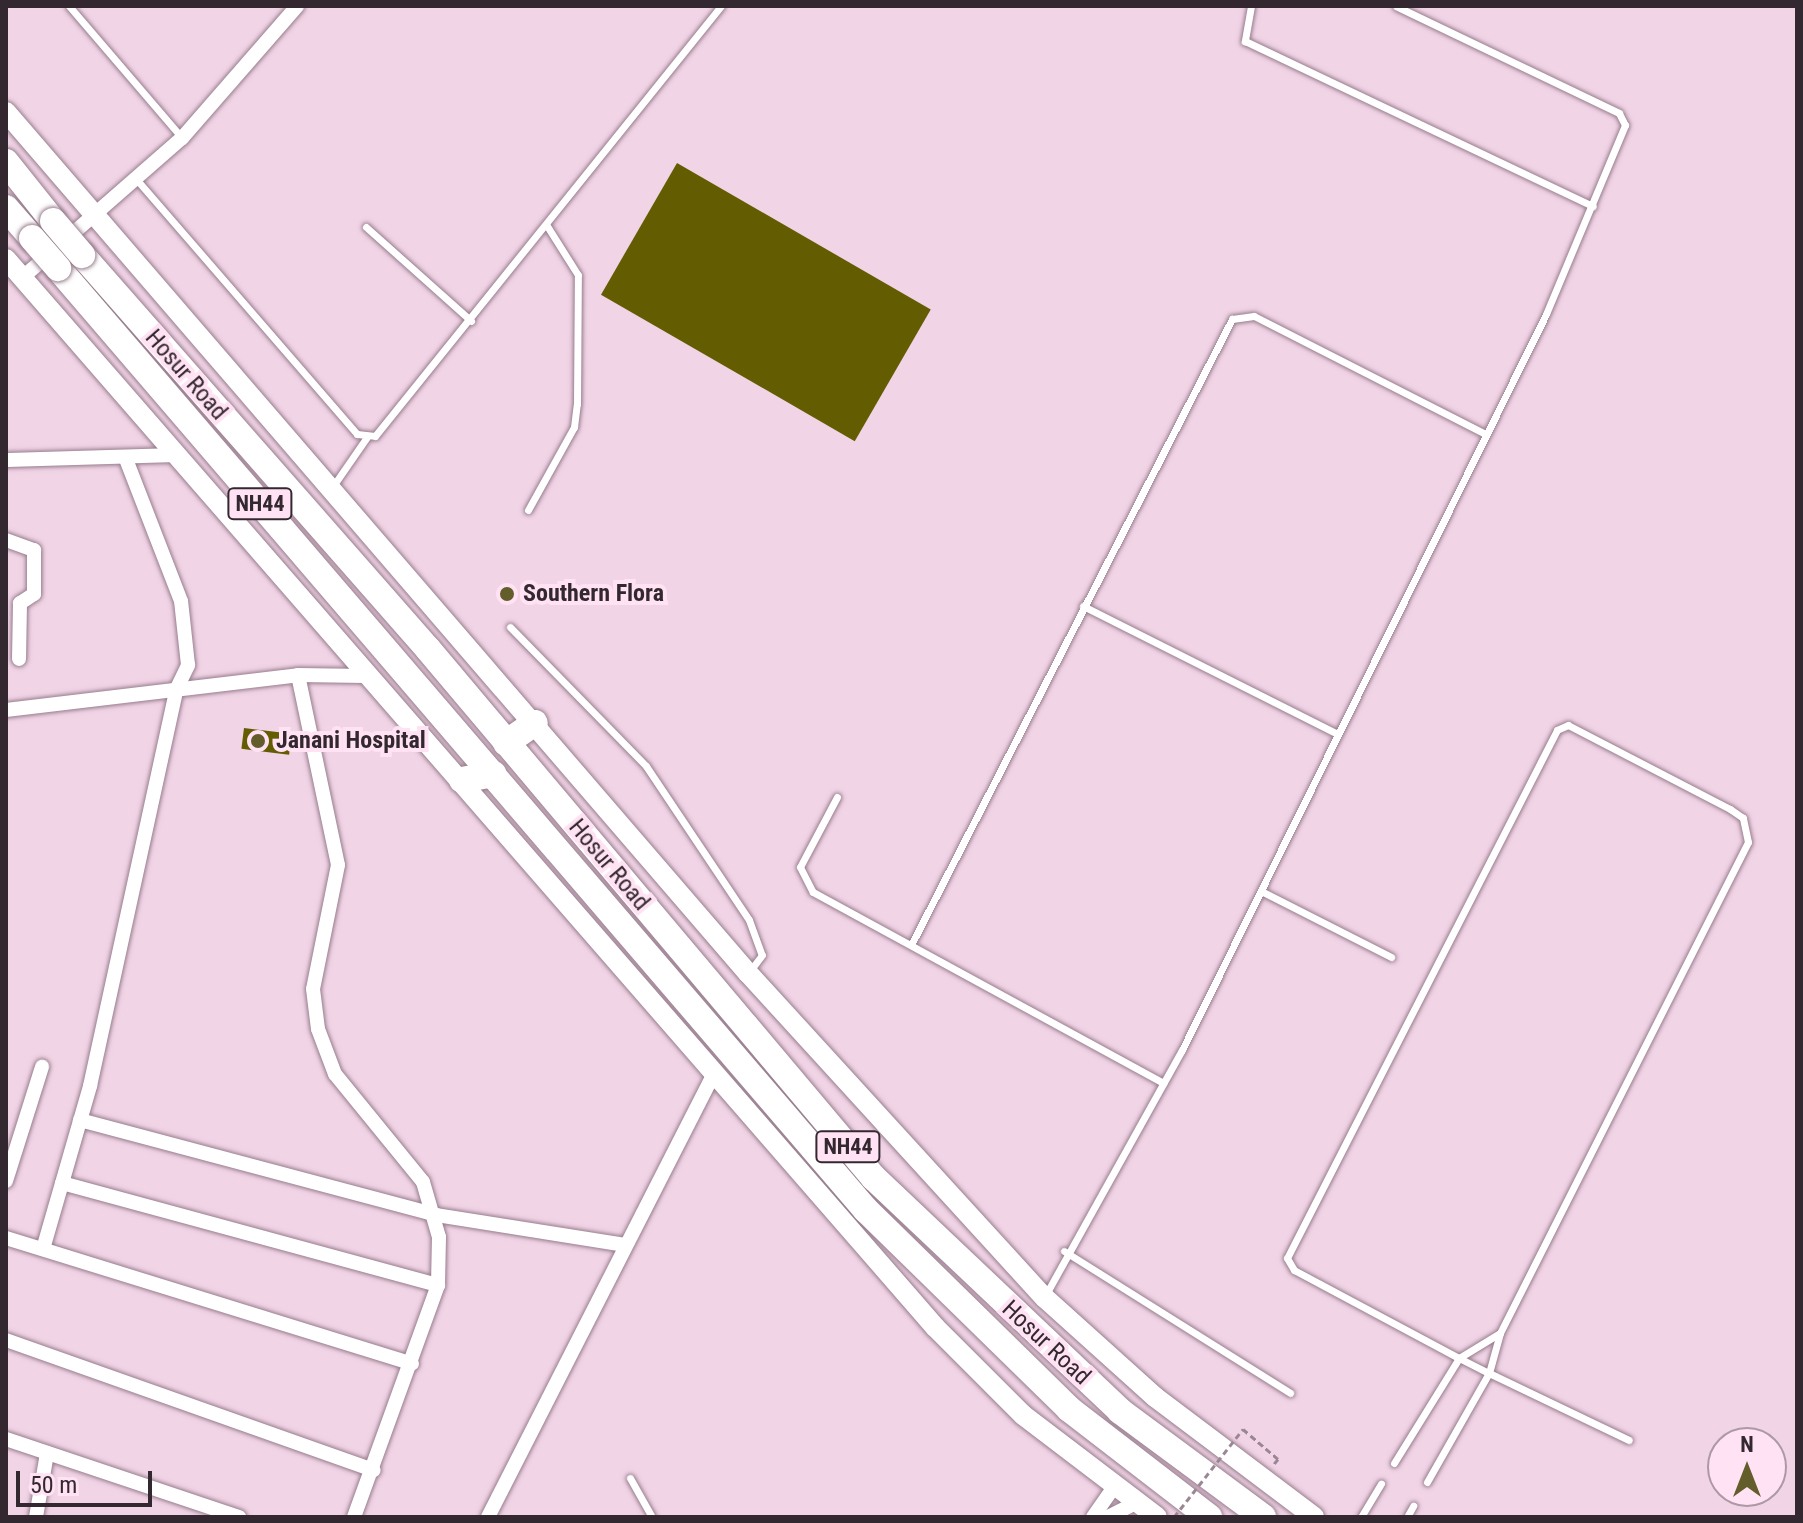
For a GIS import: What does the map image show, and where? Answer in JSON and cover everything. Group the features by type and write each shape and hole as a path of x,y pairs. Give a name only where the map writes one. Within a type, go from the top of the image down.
{"highway":[{"name":"Hosur Road","path":"6,162 82,255 506,743 874,1178 1120,1411 1263,1517"},
{"name":"Hosur Road","path":"6,208 866,1210 1069,1409 1209,1517"},
{"path":"506,743 535,723"},
{"path":"462,780 493,774"}],"street":[{"path":"23,277 182,138 295,7"},
{"path":"6,112 748,973 1045,1298 1155,1397 1314,1517"},
{"path":"6,259 366,676 462,780 712,1078 990,1382 1157,1517"},
{"path":"6,460 126,459 178,455"},
{"path":"43,1249 80,1120 176,690 188,665 186,620 126,459"},
{"path":"6,540 34,550 34,594 20,603 19,659"},
{"path":"6,710 298,675 366,676"},
{"path":"298,675 338,865 313,989 318,1029 335,1074 423,1182 436,1215 438,1285 374,1470 354,1517"},
{"path":"6,1181 42,1067"},
{"path":"488,1517 712,1078"},
{"path":"80,1120 436,1215 625,1245"},
{"path":"62,1183 438,1285"},
{"path":"6,1238 412,1364"},
{"path":"6,1340 374,1470"},
{"path":"6,1439 239,1517"},
{"path":"36,1517 47,1453"},
{"path":"1093,1517 1115,1485"},
{"path":"1108,1517 1136,1503"}],"lane":[{"path":"69,6 182,138"},
{"path":"330,490 367,437 384,431 721,6"},
{"path":"1251,6 1245,41 1593,206"},
{"path":"1045,1298 1064,1251 1163,1083 1261,891 1486,434 1593,206 1625,125 1619,113 1396,6"},
{"path":"137,180 367,437"},
{"path":"528,510 569,437 577,404 578,275 547,226"},
{"path":"366,227 471,321"},
{"path":"911,945 1212,352 1241,315 1486,434"},
{"path":"1083,606 1337,734"},
{"path":"510,627 646,766 753,932 762,955 748,973"},
{"path":"1427,1482 1489,1373 1500,1333 1748,842 1743,818 1568,725 1557,730 1287,1258 1294,1270 1459,1358 1489,1373 1629,1440"},
{"path":"837,797 800,867 802,879 911,945 1163,1083"},
{"path":"1261,891 1391,957"},
{"path":"1064,1251 1290,1393"},
{"path":"1394,1463 1459,1358 1500,1333"},
{"path":"630,1478 652,1517"},
{"path":"1361,1517 1381,1484"},
{"path":"1407,1517 1413,1506"}],"path":[{"path":"1174,1517 1243,1429 1278,1459"}],"building":[{"path":"677,163 931,310 855,441 601,295"},
{"path":"244,728 292,734 289,755 241,749"}],"place":[{"name":"Southern Flora","path":"507,594"},
{"name":"Janani Hospital","path":"258,741"}]}
